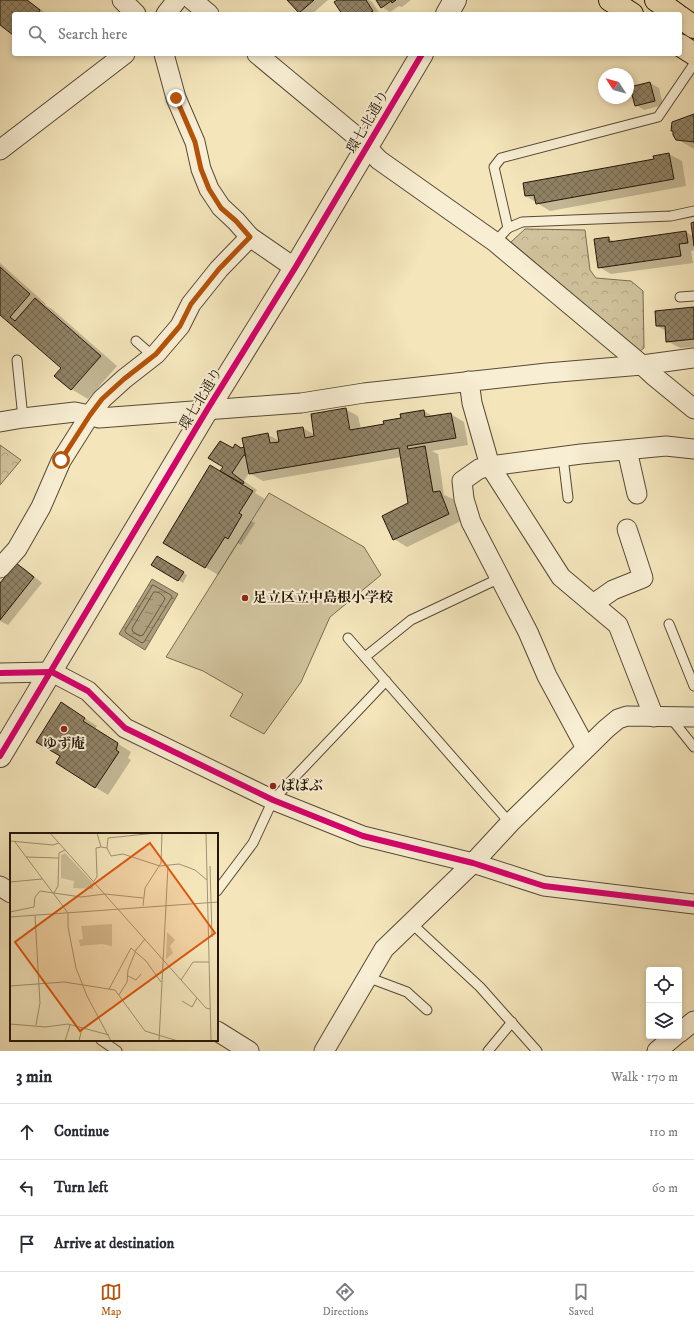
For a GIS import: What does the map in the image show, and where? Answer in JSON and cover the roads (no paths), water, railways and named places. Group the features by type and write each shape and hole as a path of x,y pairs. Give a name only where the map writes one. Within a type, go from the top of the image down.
{"highway":[{"path":"610,0 629,12"},
{"path":"656,0 673,12"},
{"path":"682,18 694,27"},
{"path":"682,46 694,54"}],"street":[{"path":"122,0 134,12"},
{"path":"168,12 177,0"},
{"path":"192,0 207,12"},
{"path":"448,12 455,0"},
{"path":"0,150 122,56"},
{"path":"165,56 176,98 195,142 201,169 209,189 221,208 236,221 250,237 295,268"},
{"path":"260,56 357,137 379,160 502,235 655,377 694,409"},
{"name":"環七北通り","path":"0,756 295,268 421,56"},
{"path":"0,568 17,549 41,507 61,460 90,415 108,394 124,379 153,356 180,326 191,304 219,269 250,237"},
{"path":"0,422 75,412 99,418 301,403 364,393 694,358"},
{"path":"469,382 472,403 490,466 562,577 618,626 662,717"},
{"path":"586,748 547,676 528,632 471,522 464,499 462,481 479,469 490,466 666,446 694,449"},
{"path":"627,450 636,494"},
{"path":"593,604 613,590 643,578 628,529"},
{"path":"0,673 52,672 88,691 124,728 273,800 363,836 473,863 544,886 694,904"},
{"path":"324,1051 384,949 473,863 510,823 586,748 618,719 627,716 694,717"},
{"path":"0,886 10,892"},
{"path":"657,1051 686,1031"},
{"path":"218,1032 248,1051"}],"lane":[{"path":"694,64 658,117 502,158 494,167 502,235 522,222 671,216 694,211"},
{"path":"680,297 694,296"},
{"path":"136,341 153,356"},
{"path":"17,360 23,418"},
{"path":"563,457 568,498"},
{"path":"365,657 411,620 500,578"},
{"path":"668,624 694,686"},
{"path":"348,638 510,823"},
{"path":"218,890 253,843 273,800 386,681"},
{"path":"662,717 694,747"},
{"path":"411,923 480,987 536,1051"},
{"path":"367,977 407,992 428,1010"},
{"path":"488,1051 512,1022"},
{"path":"102,1041 116,1051"}],"water":[{"path":"152,579 178,594 145,650 119,634"}],"place":[{"name":"足立区立中島根小学校","path":"245,598"},
{"name":"ゆず庵","path":"64,729"},
{"name":"ぱぱぶ","path":"273,786"}]}
